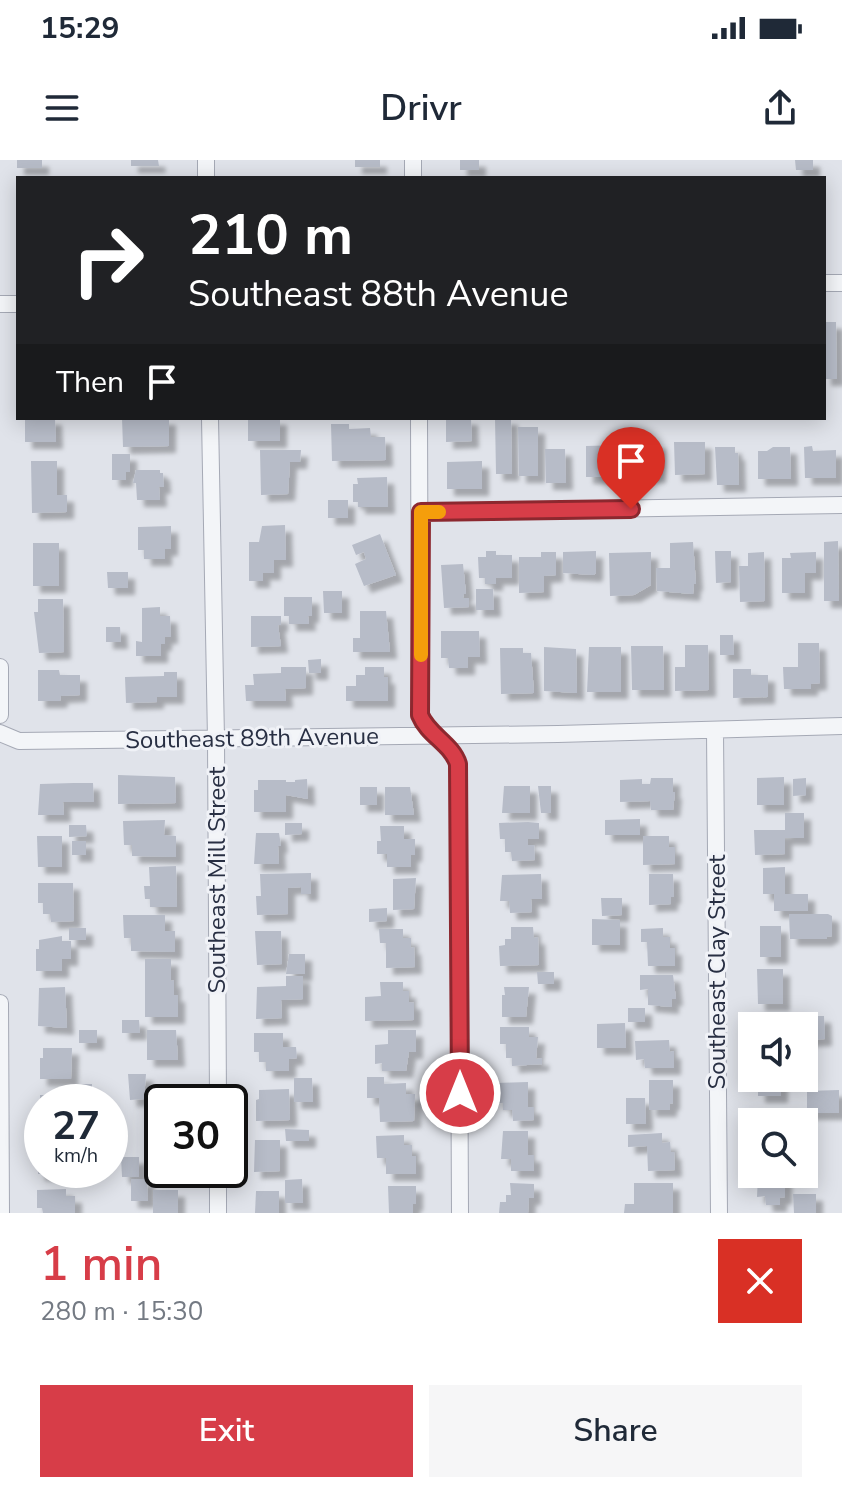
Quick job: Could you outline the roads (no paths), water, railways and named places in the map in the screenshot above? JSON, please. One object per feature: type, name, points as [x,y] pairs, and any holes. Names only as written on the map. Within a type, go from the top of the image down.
[{"type":"street","name":"Southeast Mill Street","points":[[210,420],[218,1084]]},
{"type":"street","points":[[419,420],[420,715],[424,724],[452,752],[458,764],[460,1213]]},
{"type":"street","points":[[421,512],[842,505]]},
{"type":"street","points":[[0,667],[0,715]]},
{"type":"street","name":"Southeast 89th Avenue","points":[[0,733],[19,741],[715,731],[842,726]]},
{"type":"street","name":"Southeast Clay Street","points":[[715,731],[719,1213]]},
{"type":"street","points":[[0,1003],[1,1213]]},
{"type":"street","points":[[218,1188],[218,1213]]}]
